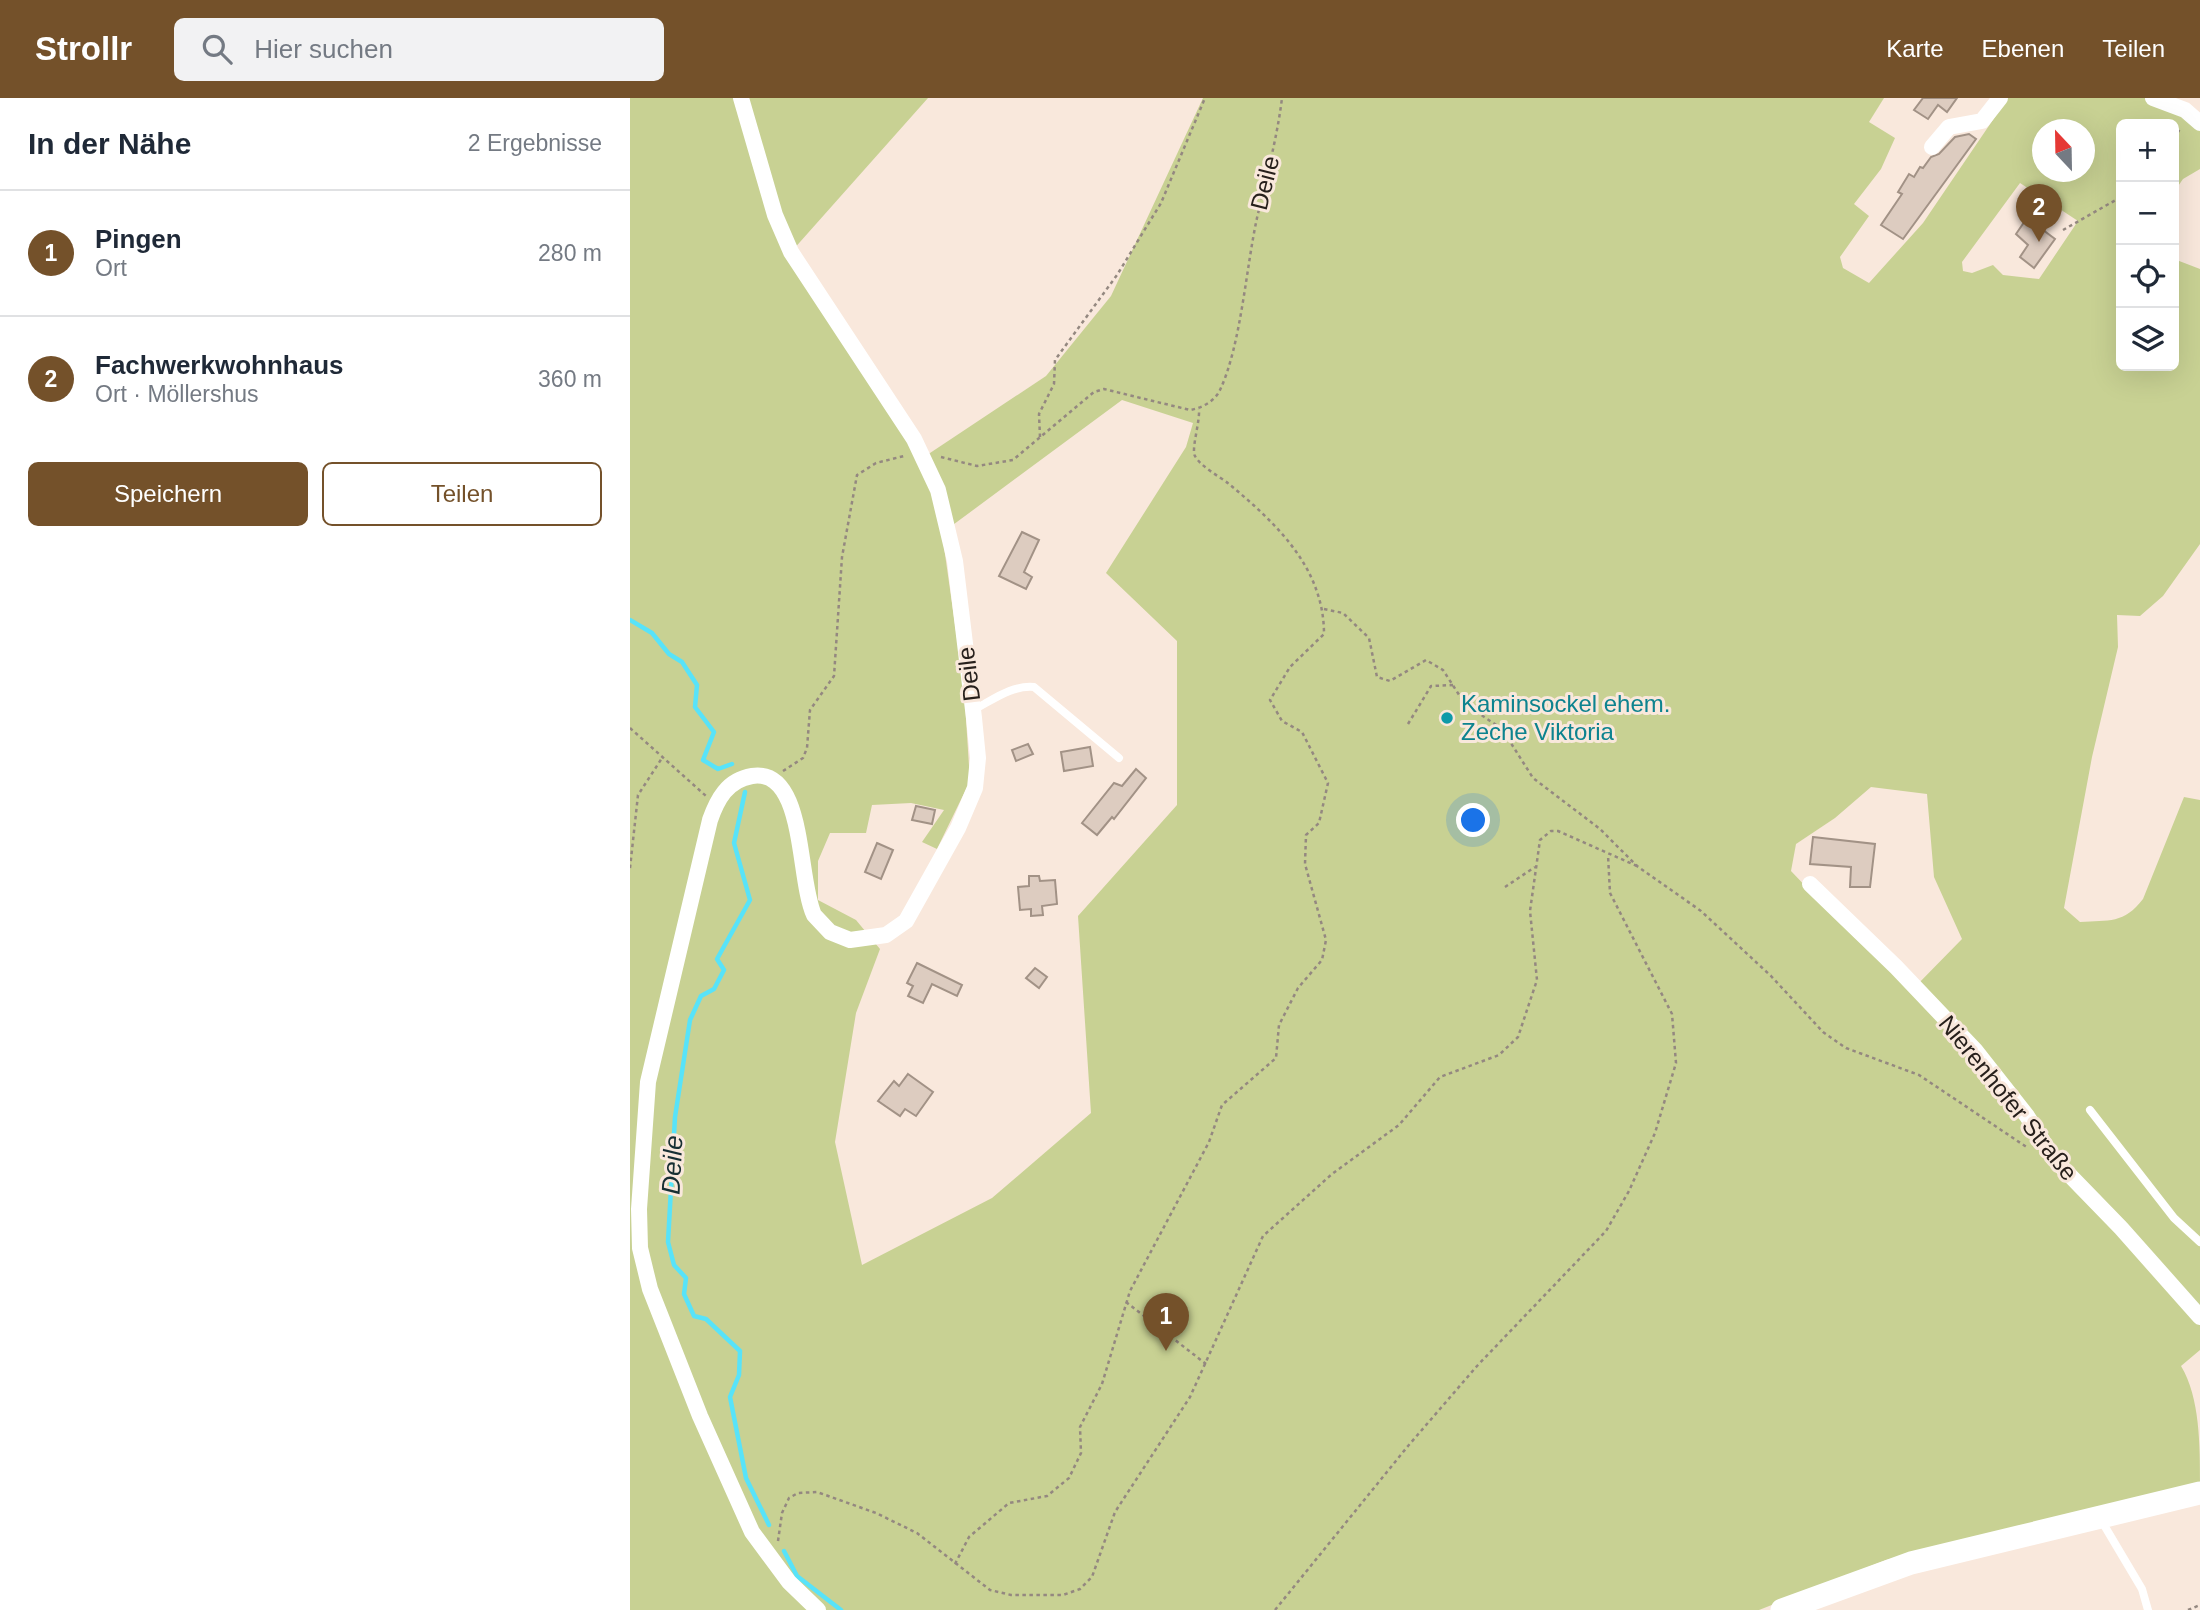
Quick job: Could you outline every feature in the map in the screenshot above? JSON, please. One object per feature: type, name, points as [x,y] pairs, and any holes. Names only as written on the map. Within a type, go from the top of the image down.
[{"type":"main road","points":[[1782,1610],[1898,1567],[2200,1493]]},
{"type":"street","name":"Deile","points":[[741,98],[775,215],[791,252],[921,452],[948,524],[973,710],[978,772],[971,802],[912,914],[901,926],[886,935],[868,939],[843,939],[818,921],[810,907],[789,799],[777,781]]},
{"type":"street","points":[[1932,147],[1948,127],[1982,121],[2000,98]]},
{"type":"street","points":[[2153,98],[2185,110],[2200,123]]},
{"type":"street","points":[[777,781],[759,776],[745,778],[730,786],[716,803],[648,1082],[639,1209],[640,1248],[650,1289],[700,1416],[752,1532],[774,1564],[818,1610]]},
{"type":"street","name":"Nierenhofer Straße","points":[[1810,884],[1896,967],[1975,1050],[2027,1116],[2045,1148],[2200,1317]]},
{"type":"lane","points":[[973,710],[1010,690],[1022,686],[1034,687],[1119,758]]},
{"type":"lane","points":[[2090,1110],[2166,1208],[2200,1242]]},
{"type":"lane","points":[[2099,1517],[2142,1589],[2148,1610]]},
{"type":"path","points":[[1040,437],[1039,414],[1054,384],[1055,360],[1111,285],[1161,203],[1205,98]]},
{"type":"path","name":"Deile","points":[[1199,409],[1219,393],[1226,374],[1278,130],[1282,98]]},
{"type":"path","points":[[2063,230],[2116,200]]},
{"type":"path","points":[[777,781],[783,770],[803,758],[807,748],[810,710],[833,681],[843,547],[857,475],[876,463],[921,452],[977,467],[1013,460],[1094,392],[1104,388],[1117,389],[1182,409],[1199,409],[1199,431],[1193,447],[1196,459],[1246,499],[1292,543],[1324,609],[1324,634],[1290,667],[1270,700],[1282,721],[1302,733],[1328,783],[1319,823],[1306,835],[1305,864],[1326,940],[1322,960],[1298,988],[1279,1025],[1276,1058],[1222,1105],[1209,1142],[1125,1302],[1102,1384],[1080,1427],[1080,1453],[1069,1478],[1047,1496],[1009,1503],[970,1537],[955,1564]]},
{"type":"path","points":[[1324,609],[1343,613],[1369,638],[1377,677],[1390,681],[1426,660],[1443,670],[1465,704],[1502,729],[1532,778],[1600,829],[1637,866],[1701,911],[1835,1041],[1919,1075],[2024,1147],[2038,1151],[2045,1148]]},
{"type":"path","points":[[1408,724],[1431,686],[1455,685]]},
{"type":"path","points":[[630,728],[716,803]]},
{"type":"path","points":[[630,868],[638,794],[662,758]]},
{"type":"path","points":[[774,1564],[779,1553],[779,1527],[786,1504],[798,1493],[807,1491],[846,1501],[901,1525],[930,1542],[990,1590],[1011,1595],[1063,1595],[1080,1589],[1092,1577],[1115,1512],[1173,1427],[1206,1364],[1251,1259],[1268,1230],[1332,1174],[1399,1125],[1440,1077],[1499,1055],[1518,1037],[1537,980],[1530,911],[1540,840],[1550,831],[1564,833],[1637,866]]},
{"type":"path","points":[[1275,1610],[1408,1446],[1477,1366],[1606,1231],[1650,1145],[1674,1075],[1676,1038],[1672,1014],[1654,975],[1631,939],[1610,893],[1608,855]]},
{"type":"path","points":[[1505,887],[1535,867]]},
{"type":"path","points":[[1125,1302],[1206,1364]]},
{"type":"path","points":[[2188,1610],[2200,1605]]},
{"type":"green space","points":[[630,98],[928,98],[792,251],[924,457],[1046,376],[1111,296],[1203,98],[1884,98],[1869,122],[1895,138],[1881,169],[1854,204],[1869,216],[1840,257],[1843,268],[1869,283],[1923,223],[2003,105],[1999,98],[2148,98],[2200,126],[2200,169],[2183,179],[2179,185],[2179,119],[2116,119],[2116,371],[2179,371],[2179,261],[2200,269],[2200,544],[2163,596],[2140,616],[2117,615],[2118,647],[2092,757],[2064,908],[2080,922],[2115,919],[2129,913],[2143,899],[2184,797],[2200,800],[2200,1350],[2181,1366],[2195,1407],[2200,1483],[1886,1560],[1759,1610],[630,1610]],"holes":[[[2020,183],[2078,221],[2039,279],[2003,275],[1993,265],[1972,273],[1963,271],[1962,262]],[[1122,400],[1193,423],[1186,447],[1106,573],[1177,641],[1177,805],[1078,916],[1091,1113],[992,1198],[862,1265],[835,1142],[856,1013],[880,949],[856,920],[818,900],[818,861],[830,833],[866,833],[872,805],[911,803],[944,810],[922,842],[937,849],[970,781],[964,688],[942,533]],[[1871,787],[1927,794],[1934,877],[1962,939],[1914,988],[1854,937],[1791,871],[1796,844],[1835,818]]]},
{"type":"building","points":[[1923,98],[1957,98],[1947,112],[1938,105],[1928,119],[1914,110]]},
{"type":"building","points":[[1969,134],[1976,139],[1903,239],[1881,225],[1902,194],[1898,192],[1909,174],[1914,177],[1920,167],[1923,168],[1931,157],[1939,154],[1955,137]]},
{"type":"building","points":[[2027,218],[2055,239],[2034,268],[2020,257],[2028,245],[2016,234]]},
{"type":"building","points":[[1022,532],[1039,540],[1024,572],[1032,577],[1026,589],[999,576]]},
{"type":"building","points":[[1028,744],[1033,754],[1016,761],[1012,750]]},
{"type":"building","points":[[1090,747],[1093,766],[1064,771],[1061,752]]},
{"type":"building","points":[[1136,769],[1146,778],[1114,819],[1112,817],[1097,835],[1082,823],[1114,783],[1122,786]]},
{"type":"building","points":[[916,806],[935,810],[932,824],[912,820]]},
{"type":"building","points":[[1813,837],[1875,844],[1870,887],[1850,887],[1851,867],[1810,864]]},
{"type":"building","points":[[877,843],[893,850],[881,879],[865,872]]},
{"type":"building","points":[[1029,876],[1039,876],[1040,881],[1055,880],[1057,904],[1042,906],[1043,915],[1031,916],[1031,909],[1020,910],[1018,887],[1029,886]]},
{"type":"building","points":[[917,963],[962,985],[957,996],[932,984],[923,1003],[908,996],[913,986],[907,983]]},
{"type":"building","points":[[1035,968],[1047,977],[1039,988],[1026,978]]},
{"type":"building","points":[[908,1074],[933,1092],[916,1116],[905,1109],[900,1116],[878,1101],[894,1081],[899,1086]]},
{"type":"waterway","name":"Deile","points":[[630,620],[652,633],[669,654],[682,662],[697,685],[695,707],[714,732],[703,760],[718,769],[732,764]]},
{"type":"waterway","name":"Deile","points":[[745,792],[734,843],[750,900],[717,959],[724,970],[714,989],[701,996],[690,1020],[675,1117],[668,1242],[674,1265],[686,1278],[684,1294],[694,1316],[706,1319],[740,1351],[739,1375],[730,1397],[746,1478],[769,1525]]},
{"type":"waterway","name":"Deile","points":[[784,1551],[797,1576],[841,1610]]},
{"type":"place","name":"Fachwerkwohnhaus","points":[[2039,242]]},
{"type":"place","name":"Kaminsockel ehem. Zeche Viktoria","points":[[1447,718]]},
{"type":"place","name":"Pingen","points":[[1166,1351]]}]
